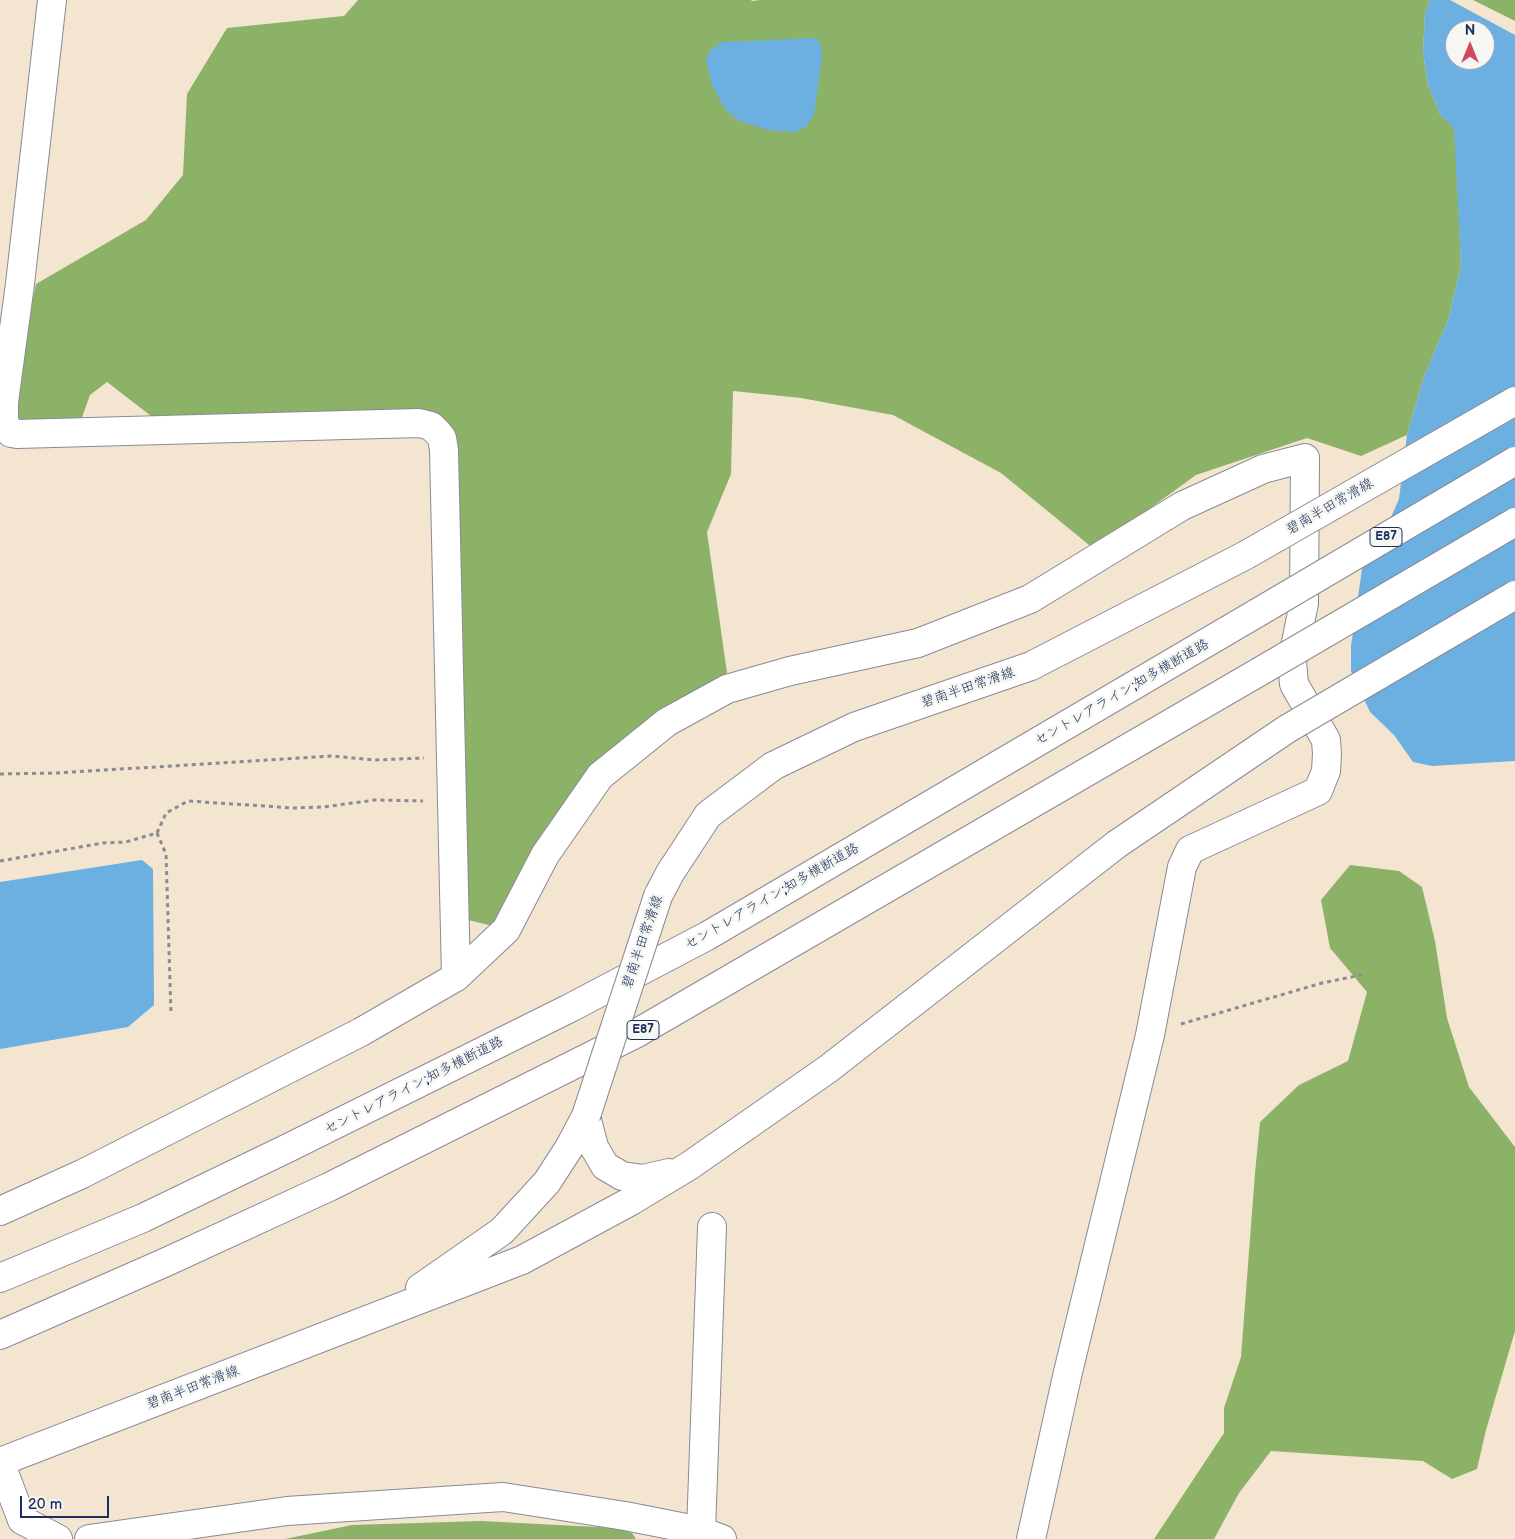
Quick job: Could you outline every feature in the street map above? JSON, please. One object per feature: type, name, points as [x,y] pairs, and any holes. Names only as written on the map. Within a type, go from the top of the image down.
[{"type":"main road","points":[[52,0],[20,284],[4,402],[6,427],[11,433],[17,434],[419,423],[431,426],[442,438],[444,450],[456,977]]},
{"type":"main road","name":"碧南半田常滑線","points":[[386,1312],[502,1230],[546,1182],[569,1148],[586,1116],[658,896],[670,873],[708,815],[772,766],[854,727],[1031,666],[1246,555],[1515,400]]},
{"type":"main road","points":[[0,1211],[82,1174],[352,1036],[456,977],[506,930],[545,854],[600,776],[667,722],[727,689],[790,671],[918,643],[1030,599],[1182,506],[1263,469],[1305,458],[1304,603],[1292,662],[1294,684],[1326,740],[1326,771],[1318,791],[1190,850],[1182,867],[1151,1031],[1068,1372],[1031,1539]]},
{"type":"main road","name":"セントレアライン;知多横断道路","points":[[0,1278],[142,1218],[288,1148],[518,1034],[707,936],[1515,461]]},
{"type":"main road","name":"E87","points":[[0,1335],[321,1191],[637,1034],[1515,522]]},
{"type":"main road","name":"碧南半田常滑線","points":[[0,1462],[522,1260],[631,1201],[689,1166],[828,1069],[1117,844],[1287,729],[1515,595]]},
{"type":"main road","name":"碧南半田常滑線","points":[[586,1116],[594,1147],[604,1166],[622,1176],[643,1179],[661,1176],[689,1166]]},
{"type":"main road","points":[[89,1539],[287,1511],[504,1496],[625,1516],[712,1535],[712,1227]]},
{"type":"main road","points":[[0,1462],[22,1520],[58,1539]]},
{"type":"path","points":[[0,774],[57,773],[332,756],[374,760],[451,757]]},
{"type":"path","points":[[0,861],[103,843],[126,842],[157,832],[166,813],[188,801],[294,808],[323,807],[375,800],[451,802]]},
{"type":"path","points":[[157,832],[166,854],[171,1015]]},
{"type":"path","points":[[1151,1031],[1156,1032],[1322,983],[1366,974]]},
{"type":"green space","points":[[358,0],[1430,0],[1425,14],[1423,52],[1428,85],[1440,114],[1454,128],[1456,149],[1461,265],[1449,318],[1423,379],[1407,435],[1361,456],[1307,438],[1196,475],[1094,549],[1001,473],[893,415],[801,398],[733,391],[731,474],[707,532],[727,673],[658,710],[591,767],[493,926],[464,919],[442,426],[155,419],[107,382],[90,395],[80,423],[18,424],[15,383],[36,284],[146,220],[183,175],[187,94],[227,28],[344,16]]},
{"type":"green space","points":[[1473,0],[1515,0],[1515,21]]},
{"type":"green space","points":[[1350,865],[1399,871],[1422,887],[1435,941],[1447,1018],[1469,1087],[1515,1147],[1515,1331],[1486,1430],[1477,1469],[1452,1479],[1423,1461],[1271,1451],[1239,1493],[1214,1539],[1154,1539],[1224,1433],[1224,1408],[1241,1357],[1260,1122],[1299,1085],[1348,1061],[1367,992],[1330,948],[1321,900]]},
{"type":"green space","points":[[481,1521],[616,1528],[632,1533],[636,1539],[285,1539],[352,1525]]},
{"type":"water","points":[[1430,0],[1450,0],[1487,20],[1445,20],[1445,70],[1495,70],[1495,24],[1515,35],[1515,761],[1432,766],[1413,762],[1394,735],[1370,712],[1351,671],[1351,646],[1362,569],[1375,553],[1399,499],[1407,435],[1423,379],[1449,318],[1461,265],[1454,129],[1440,114],[1428,85],[1423,52],[1425,14]]},
{"type":"water","points":[[816,38],[821,45],[822,58],[814,115],[806,127],[795,132],[768,130],[739,121],[725,109],[712,85],[706,60],[709,51],[722,42]]},
{"type":"water","points":[[142,860],[153,869],[154,1005],[128,1027],[0,1049],[0,882]]}]
